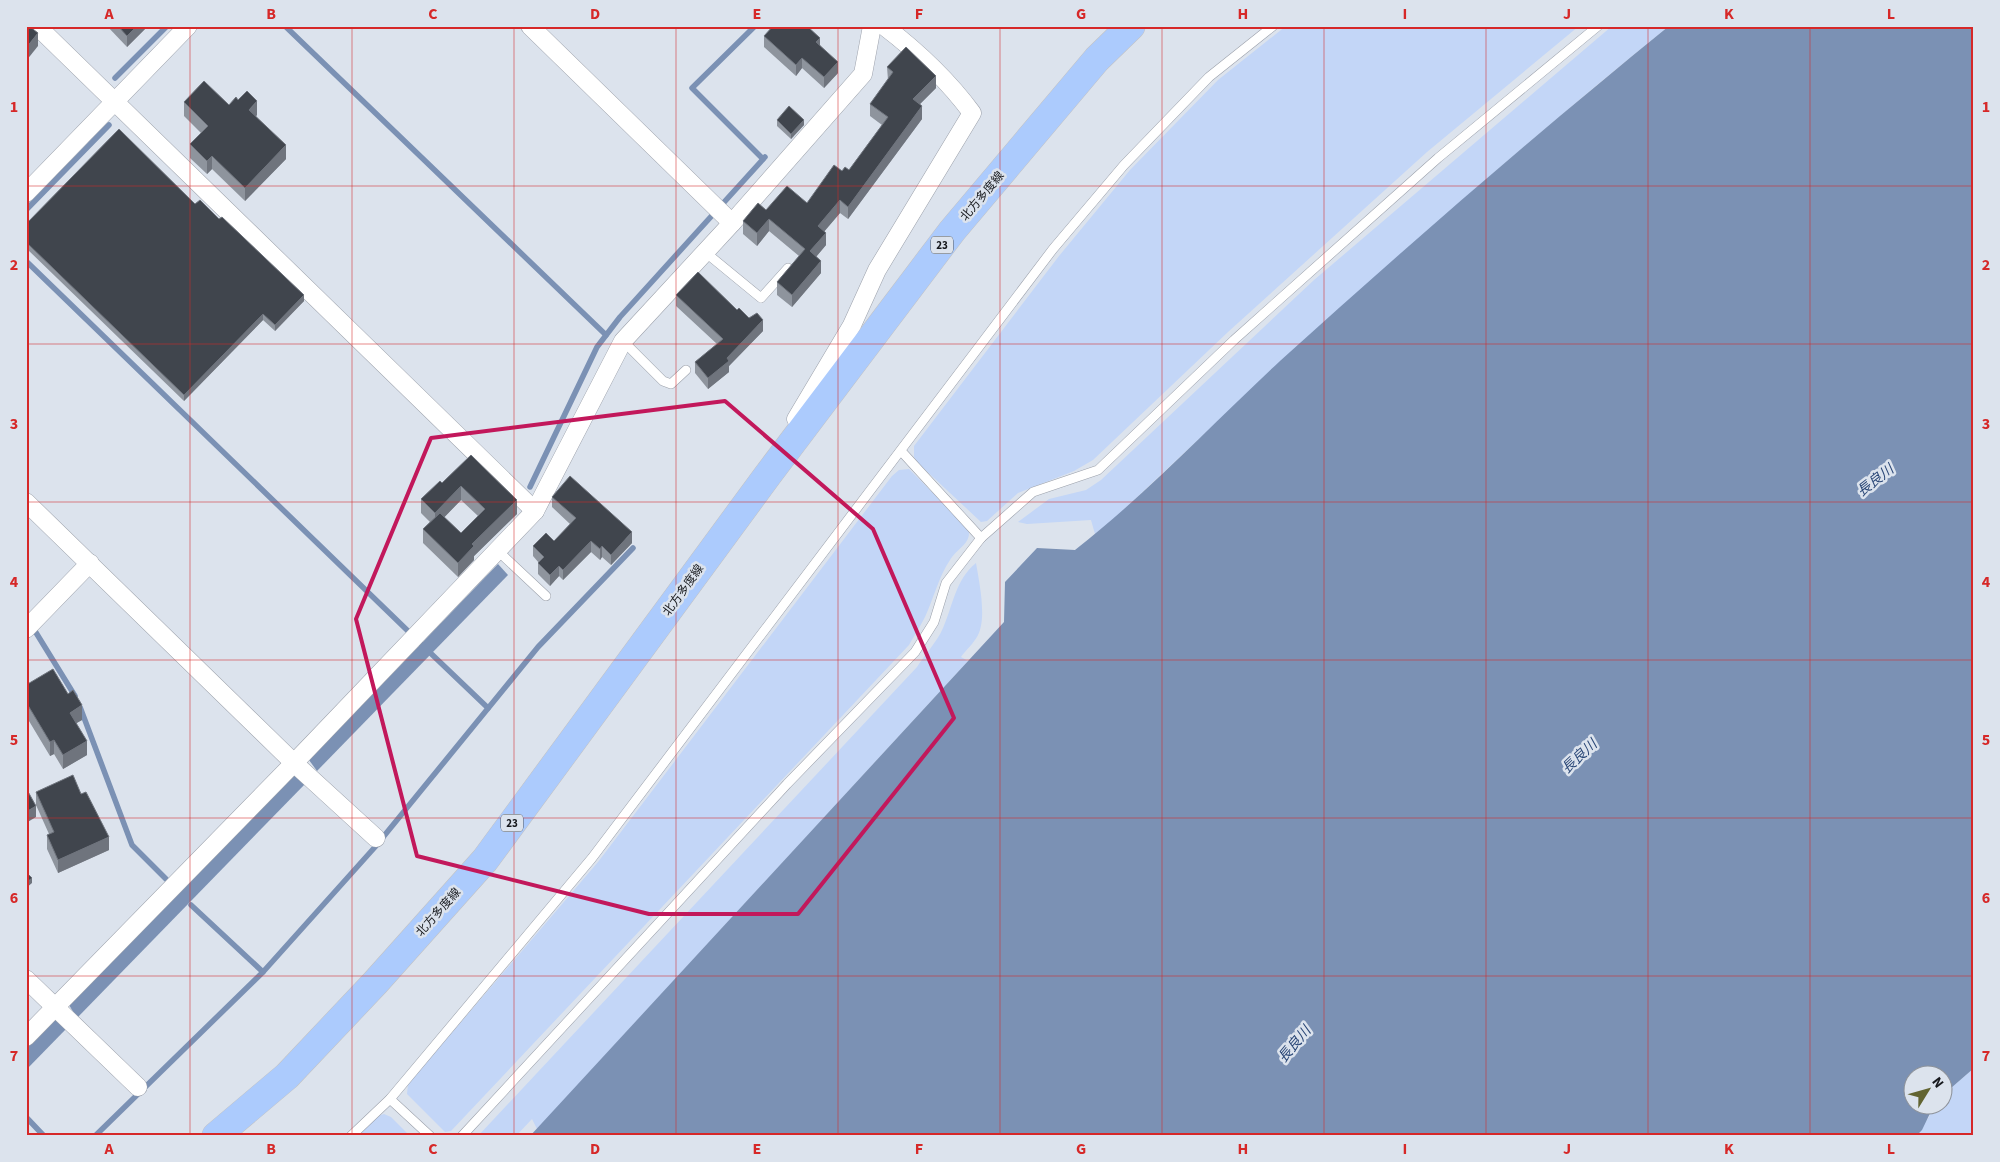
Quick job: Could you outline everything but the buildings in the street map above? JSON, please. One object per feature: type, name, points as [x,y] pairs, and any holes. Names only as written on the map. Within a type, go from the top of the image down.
[{"type":"main road","name":"北方多度線","points":[[216,1136],[287,1076],[375,984],[485,860],[767,476],[952,232],[1097,59],[1131,26]]},
{"type":"street","points":[[37,26],[535,511]]},
{"type":"street","points":[[26,194],[188,26]]},
{"type":"street","points":[[530,26],[728,220]]},
{"type":"street","points":[[26,1037],[294,764],[535,511],[623,341],[705,252],[728,220],[863,74],[872,26]]},
{"type":"street","points":[[767,476],[786,436],[852,326],[877,270],[972,113],[954,88],[919,53],[884,26]]},
{"type":"street","points":[[26,502],[294,764],[376,838]]},
{"type":"street","points":[[26,629],[90,563]]},
{"type":"street","points":[[26,979],[138,1087]]},
{"type":"lane","points":[[351,1136],[390,1099],[592,858],[902,452],[1053,249],[1124,164],[1209,78],[1273,26]]},
{"type":"lane","points":[[462,1136],[787,784],[916,652],[934,622],[946,583],[981,538],[1033,492],[1098,470],[1234,340],[1438,158],[1596,27]]},
{"type":"lane","points":[[705,252],[761,298],[788,268]]},
{"type":"lane","points":[[623,341],[663,381],[672,384],[686,370]]},
{"type":"lane","points":[[902,452],[981,538]]},
{"type":"lane","points":[[497,550],[546,596]]},
{"type":"lane","points":[[390,1099],[430,1136]]},
{"type":"highlighted area","points":[[725,401],[873,529],[954,718],[798,914],[649,914],[417,856],[356,619],[431,438]]},
{"type":"shaded area","points":[[1286,26],[1579,26],[1427,152],[1228,332],[1093,460],[1074,471],[1018,493],[987,521],[981,522],[919,464],[914,457],[914,446],[1059,256],[1130,170],[1218,80]]},
{"type":"shaded area","points":[[1612,26],[1669,26],[1456,205],[1318,329],[1114,519],[1095,534],[1091,520],[1027,524],[1018,522],[1049,499],[1086,490],[1101,480],[1314,280]]},
{"type":"shaded area","points":[[909,469],[968,528],[969,533],[966,542],[946,567],[925,617],[909,645],[451,1131],[445,1132],[407,1094],[408,1084],[598,862],[892,476],[899,470]]},
{"type":"shaded area","points":[[976,563],[982,599],[982,619],[978,635],[961,657],[968,661],[537,1129],[532,1119],[516,1136],[478,1136],[917,667],[940,633],[963,577]]},
{"type":"shaded area","points":[[1974,1068],[1974,1136],[1915,1136],[1930,1114],[1952,1114],[1952,1087]]},
{"type":"shaded area","points":[[384,1114],[391,1117],[410,1136],[358,1136],[378,1116]]},
{"type":"water","name":"長良川","points":[[1669,26],[1974,26],[1974,1068],[1952,1087],[1952,1064],[1902,1064],[1902,1114],[1930,1114],[1922,1130],[1917,1135],[530,1136],[1004,622],[1005,582],[1037,548],[1075,550],[1102,528],[1129,505],[1280,361],[1376,275]]},
{"type":"water","points":[[498,564],[508,575],[317,771],[309,760]]},
{"type":"water","points":[[295,774],[306,783],[77,1018],[69,1005]]},
{"type":"water","points":[[55,1019],[67,1028],[26,1070],[26,1049]]},
{"type":"waterway","points":[[115,78],[167,26]]},
{"type":"waterway","points":[[285,26],[606,335]]},
{"type":"waterway","points":[[755,26],[692,88],[763,159]]},
{"type":"waterway","points":[[26,210],[109,125]]},
{"type":"waterway","points":[[530,487],[597,347],[620,317],[765,157]]},
{"type":"waterway","points":[[26,261],[408,631]]},
{"type":"waterway","points":[[95,1136],[263,972],[375,847],[538,647],[633,548]]},
{"type":"waterway","points":[[35,631],[75,696]]},
{"type":"waterway","points":[[421,644],[488,708]]},
{"type":"waterway","points":[[80,707],[132,845],[166,879]]},
{"type":"waterway","points":[[191,905],[263,972]]},
{"type":"waterway","points":[[26,1117],[44,1136]]}]
